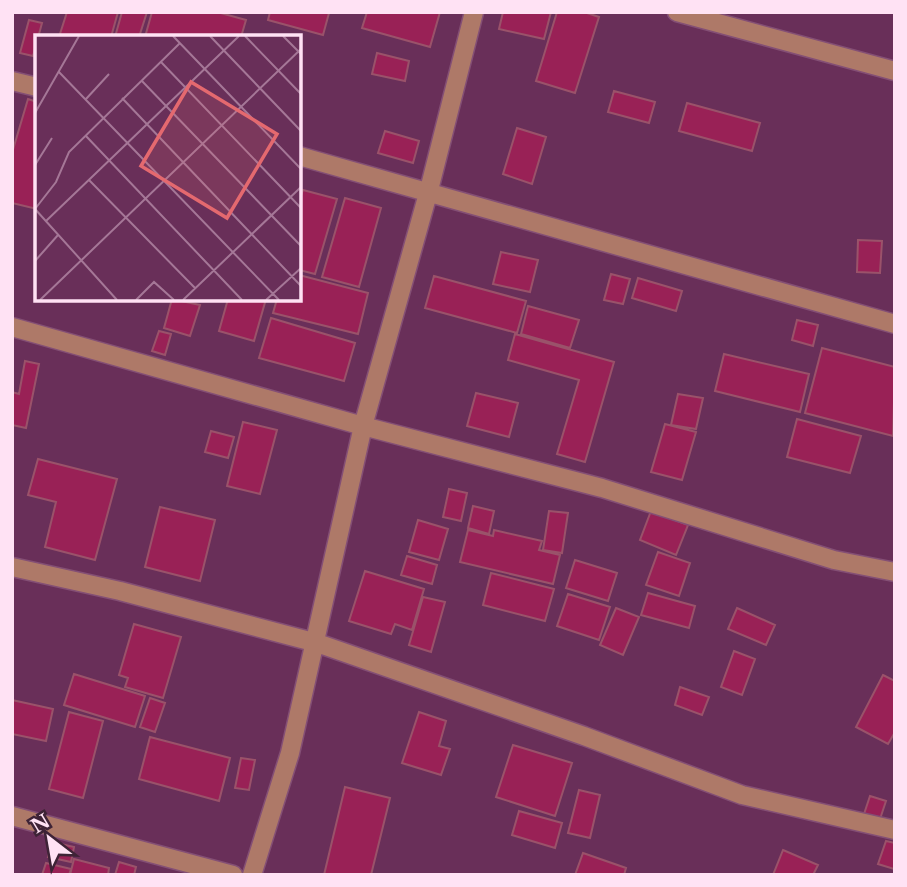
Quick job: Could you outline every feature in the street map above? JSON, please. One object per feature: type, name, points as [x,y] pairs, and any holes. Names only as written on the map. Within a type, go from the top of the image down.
[{"type":"street","points":[[252,875],[290,753],[317,643],[363,426],[429,190],[474,12]]},
{"type":"street","points":[[677,12],[895,71]]},
{"type":"street","points":[[12,81],[35,87]]},
{"type":"street","points":[[301,157],[429,190],[895,324]]},
{"type":"street","points":[[12,327],[363,426],[602,488],[834,560],[895,572]]},
{"type":"street","points":[[12,567],[120,591],[317,643],[742,795],[895,830]]},
{"type":"street","points":[[12,816],[233,875]]},
{"type":"building","points":[[67,12],[118,12],[112,35],[60,35]]},
{"type":"building","points":[[122,12],[147,12],[140,35],[116,35]]},
{"type":"building","points":[[152,12],[217,12],[246,20],[242,35],[146,35]]},
{"type":"building","points":[[270,12],[329,13],[323,35],[268,20]]},
{"type":"building","points":[[367,12],[440,12],[430,47],[362,28]]},
{"type":"building","points":[[503,12],[551,12],[544,39],[499,29]]},
{"type":"building","points":[[557,12],[584,12],[599,17],[575,93],[536,81]]},
{"type":"building","points":[[29,20],[42,23],[39,35],[35,35],[33,56],[20,53]]},
{"type":"building","points":[[377,53],[409,61],[405,81],[372,74]]},
{"type":"building","points":[[614,91],[655,102],[649,123],[608,112]]},
{"type":"building","points":[[28,99],[35,101],[35,209],[12,203],[12,153]]},
{"type":"building","points":[[687,103],[760,123],[752,151],[679,131]]},
{"type":"building","points":[[517,128],[546,137],[532,184],[503,174]]},
{"type":"building","points":[[385,131],[419,141],[413,163],[378,153]]},
{"type":"building","points":[[303,190],[337,199],[315,274],[301,270]]},
{"type":"building","points":[[345,198],[381,208],[359,287],[322,277]]},
{"type":"building","points":[[858,240],[882,241],[880,273],[857,272]]},
{"type":"building","points":[[501,252],[538,260],[530,292],[493,284]]},
{"type":"building","points":[[611,274],[630,279],[623,304],[604,300]]},
{"type":"building","points":[[301,276],[368,293],[358,334],[273,313],[276,301],[301,301]]},
{"type":"building","points":[[434,276],[526,301],[517,333],[425,308]]},
{"type":"building","points":[[638,278],[682,291],[676,311],[632,298]]},
{"type":"building","points":[[171,301],[200,305],[190,336],[164,328]]},
{"type":"building","points":[[227,301],[265,301],[254,341],[219,331]]},
{"type":"building","points":[[528,306],[579,320],[570,348],[521,334]]},
{"type":"building","points":[[271,318],[355,343],[344,381],[259,358]]},
{"type":"building","points":[[797,320],[818,325],[813,346],[792,340]]},
{"type":"building","points":[[159,331],[171,334],[165,355],[152,351]]},
{"type":"building","points":[[515,334],[614,362],[585,462],[557,454],[579,380],[508,360]]},
{"type":"building","points":[[822,348],[895,367],[893,436],[805,413]]},
{"type":"building","points":[[724,354],[809,374],[800,412],[715,391]]},
{"type":"building","points":[[25,361],[39,364],[26,428],[12,425],[12,392],[19,394]]},
{"type":"building","points":[[476,393],[518,403],[509,437],[467,426]]},
{"type":"building","points":[[678,394],[703,398],[696,429],[671,425]]},
{"type":"building","points":[[797,419],[861,436],[850,473],[787,457]]},
{"type":"building","points":[[243,422],[277,430],[260,494],[227,486]]},
{"type":"building","points":[[665,424],[696,432],[682,480],[651,472]]},
{"type":"building","points":[[211,431],[234,437],[228,458],[205,452]]},
{"type":"building","points":[[38,459],[117,479],[95,560],[45,547],[56,502],[28,495]]},
{"type":"building","points":[[449,489],[467,493],[461,521],[443,517]]},
{"type":"building","points":[[473,506],[494,511],[489,534],[468,528]]},
{"type":"building","points":[[160,507],[215,520],[200,581],[145,567]]},
{"type":"building","points":[[549,511],[568,513],[562,553],[543,550]]},
{"type":"building","points":[[651,511],[688,525],[676,555],[640,540]]},
{"type":"building","points":[[418,520],[448,529],[439,560],[409,552]]},
{"type":"building","points":[[468,530],[493,536],[494,530],[542,541],[539,550],[560,555],[553,584],[460,562]]},
{"type":"building","points":[[658,552],[690,563],[679,596],[646,585]]},
{"type":"building","points":[[407,556],[437,565],[432,584],[401,575]]},
{"type":"building","points":[[575,560],[617,573],[608,601],[566,588]]},
{"type":"building","points":[[365,571],[424,589],[412,630],[395,624],[391,634],[349,621]]},
{"type":"building","points":[[491,573],[554,589],[545,621],[483,605]]},
{"type":"building","points":[[648,593],[695,606],[689,628],[641,615]]},
{"type":"building","points":[[568,594],[610,607],[599,640],[557,626]]},
{"type":"building","points":[[423,597],[445,602],[431,652],[409,645]]},
{"type":"building","points":[[616,608],[639,617],[623,655],[600,645]]},
{"type":"building","points":[[737,608],[775,625],[766,645],[728,629]]},
{"type":"building","points":[[134,624],[181,637],[163,698],[125,687],[128,678],[119,675]]},
{"type":"building","points":[[734,651],[755,659],[742,695],[721,687]]},
{"type":"building","points":[[74,674],[145,696],[135,727],[64,705]]},
{"type":"building","points":[[883,675],[895,681],[895,732],[888,744],[856,727]]},
{"type":"building","points":[[680,687],[709,697],[702,715],[675,705]]},
{"type":"building","points":[[150,698],[165,703],[155,732],[140,727]]},
{"type":"building","points":[[12,700],[53,709],[46,741],[12,734]]},
{"type":"building","points":[[69,712],[103,721],[83,798],[49,789]]},
{"type":"building","points":[[419,712],[446,721],[439,746],[450,749],[441,775],[402,763]]},
{"type":"building","points":[[150,737],[230,758],[219,801],[139,779]]},
{"type":"building","points":[[513,745],[572,763],[555,816],[496,797]]},
{"type":"building","points":[[241,758],[255,760],[249,790],[235,788]]},
{"type":"building","points":[[345,787],[390,798],[371,875],[324,875]]},
{"type":"building","points":[[579,790],[600,795],[590,838],[568,833]]},
{"type":"building","points":[[870,796],[886,801],[880,819],[864,814]]},
{"type":"building","points":[[519,811],[562,823],[555,848],[512,835]]},
{"type":"building","points":[[886,841],[895,843],[894,869],[878,864]]},
{"type":"building","points":[[52,842],[74,847],[71,862],[48,857]]},
{"type":"building","points":[[783,850],[818,865],[813,875],[773,875]]},
{"type":"building","points":[[583,853],[626,868],[624,875],[575,875]]},
{"type":"building","points":[[74,859],[109,868],[108,875],[70,875]]},
{"type":"building","points":[[119,862],[136,867],[134,875],[115,875]]},
{"type":"building","points":[[46,863],[71,869],[69,875],[42,875]]}]
